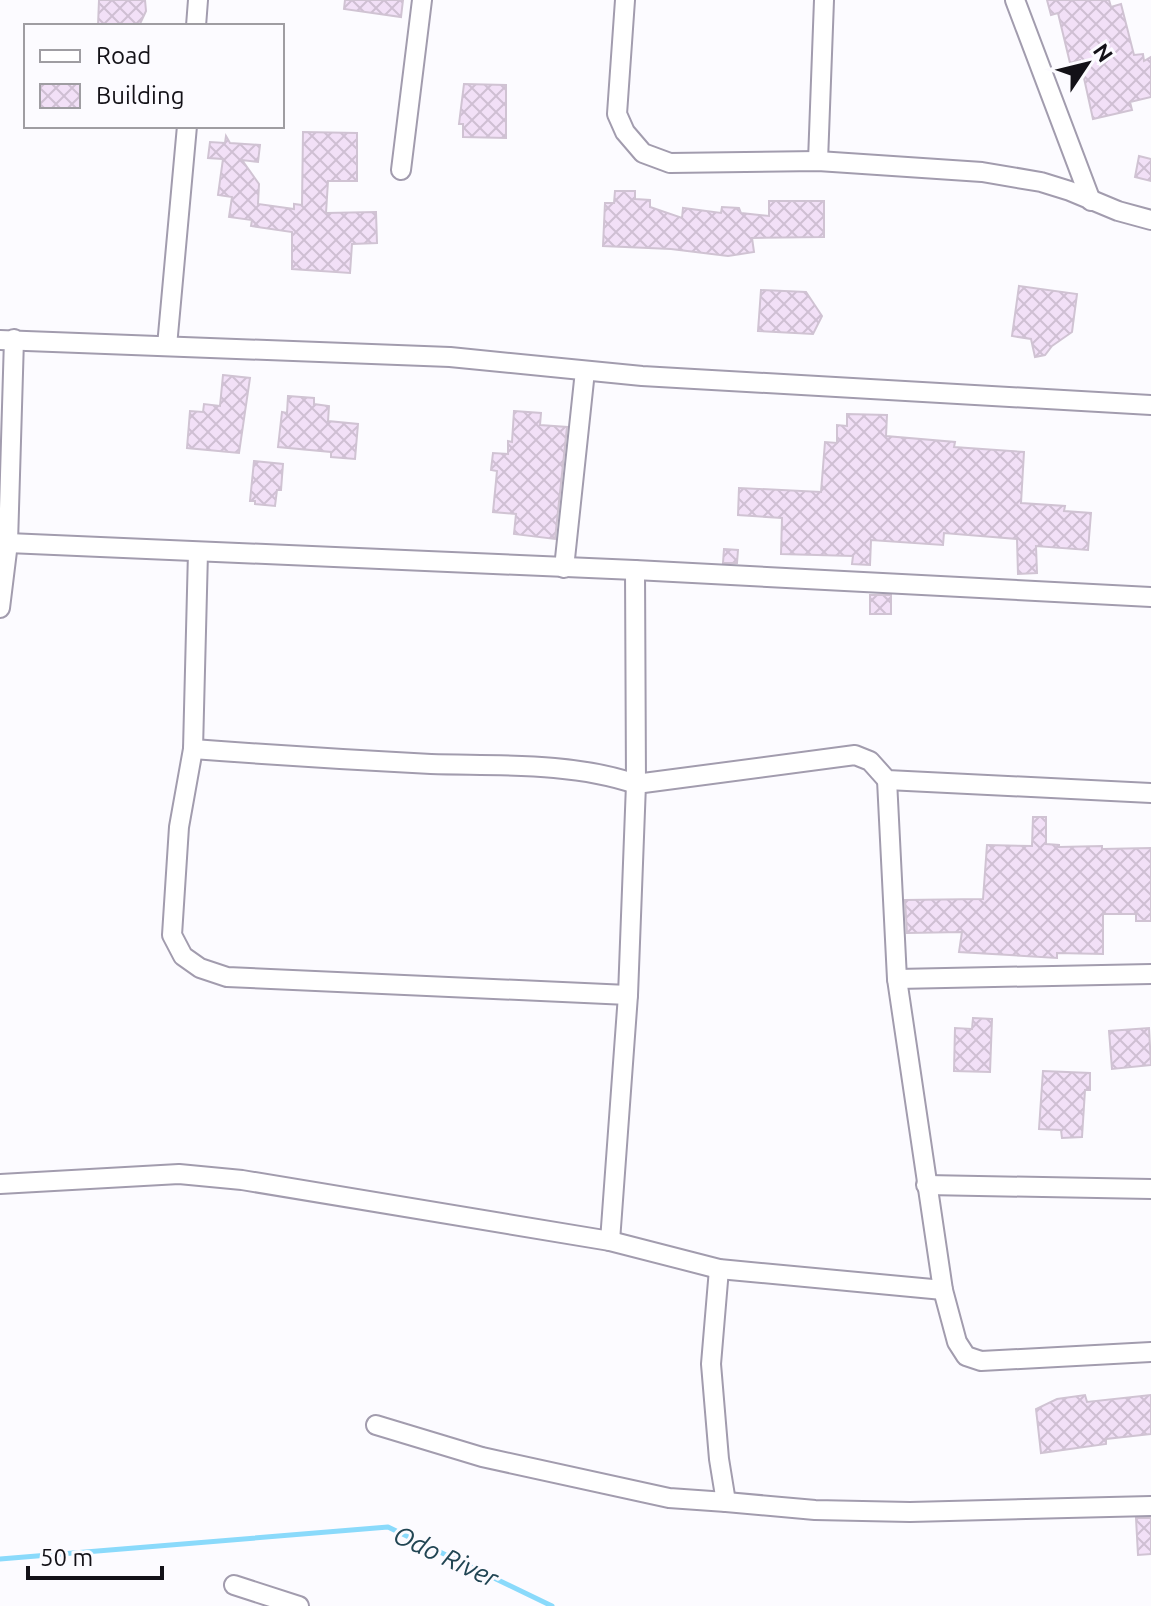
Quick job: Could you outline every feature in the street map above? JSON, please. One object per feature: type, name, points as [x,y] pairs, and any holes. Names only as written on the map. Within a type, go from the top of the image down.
[{"type":"street","points":[[196,24],[198,0]]},
{"type":"street","points":[[401,170],[422,0]]},
{"type":"street","points":[[625,0],[617,114],[625,132],[643,153],[670,163],[818,161],[982,172],[1041,182],[1151,220]]},
{"type":"street","points":[[818,161],[824,0]]},
{"type":"street","points":[[1015,0],[1091,201]]},
{"type":"street","points":[[167,346],[187,128]]},
{"type":"street","points":[[0,608],[8,543],[7,339],[450,357],[585,371],[1151,405]]},
{"type":"street","points":[[564,568],[585,371]]},
{"type":"street","points":[[8,543],[635,570],[1151,597]]},
{"type":"street","points":[[198,552],[193,749],[179,827],[172,935],[183,956],[200,968],[227,977],[628,995]]},
{"type":"street","points":[[610,1241],[628,995],[636,784],[635,570]]},
{"type":"street","points":[[193,749],[361,761],[541,768],[607,774],[636,784],[855,755],[870,761],[887,780],[897,979],[943,1290],[957,1342],[966,1356],[981,1361],[1151,1352]]},
{"type":"street","points":[[887,780],[1151,793]]},
{"type":"street","points":[[897,979],[1151,974]]},
{"type":"street","points":[[0,1184],[179,1174],[242,1180],[610,1241],[719,1269],[943,1290]]},
{"type":"street","points":[[926,1185],[1151,1189]]},
{"type":"street","points":[[719,1269],[711,1364],[726,1502]]},
{"type":"street","points":[[376,1425],[482,1457],[669,1498],[815,1510],[910,1512],[1151,1506]]},
{"type":"street","points":[[234,1585],[299,1606]]},
{"type":"building","points":[[99,0],[145,0],[146,11],[140,24],[98,24]]},
{"type":"building","points":[[345,0],[403,0],[401,17],[344,9]]},
{"type":"building","points":[[1047,0],[1109,0],[1111,7],[1121,4],[1134,55],[1143,54],[1144,61],[1151,57],[1151,97],[1130,102],[1132,110],[1093,119],[1080,60],[1070,63],[1058,13],[1051,15]]},
{"type":"building","points":[[464,84],[506,85],[506,138],[463,137],[463,124],[459,124]]},
{"type":"building","points":[[303,132],[357,133],[357,181],[328,181],[326,213],[376,212],[377,243],[352,244],[350,273],[292,269],[292,232],[251,226],[252,220],[229,217],[232,197],[218,195],[223,159],[208,158],[210,142],[225,143],[226,136],[230,143],[260,145],[258,162],[242,160],[259,184],[258,204],[294,209],[294,204],[302,205]]},
{"type":"building","points":[[1139,156],[1151,159],[1151,181],[1135,177]]},
{"type":"building","points":[[615,191],[635,191],[635,199],[650,200],[650,207],[682,218],[683,208],[721,213],[722,207],[739,208],[741,213],[769,216],[769,201],[824,201],[824,237],[752,238],[754,252],[728,256],[671,249],[603,246],[605,203],[614,203]]},
{"type":"building","points":[[1019,286],[1077,294],[1072,332],[1045,355],[1035,357],[1031,339],[1012,336]]},
{"type":"building","points":[[761,290],[806,292],[822,316],[813,334],[758,331]]},
{"type":"building","points":[[223,375],[250,378],[239,453],[187,448],[190,411],[203,412],[204,404],[220,406]]},
{"type":"building","points":[[288,396],[314,398],[314,404],[329,406],[328,421],[358,424],[355,459],[331,457],[331,452],[278,447],[282,412],[287,413]]},
{"type":"building","points":[[514,411],[541,413],[540,425],[567,427],[555,539],[514,534],[516,514],[493,512],[497,471],[491,470],[493,453],[508,454]]},
{"type":"building","points":[[847,414],[887,415],[886,436],[955,442],[954,447],[1024,452],[1021,503],[1065,506],[1064,511],[1091,513],[1088,550],[1036,546],[1037,573],[1018,574],[1017,539],[944,533],[943,545],[871,540],[870,565],[852,564],[853,556],[781,554],[782,518],[738,515],[739,488],[821,492],[825,442],[837,443],[837,425],[847,426]]},
{"type":"building","points":[[254,461],[283,464],[281,490],[277,490],[275,506],[250,501]]},
{"type":"building","points":[[724,549],[738,550],[737,563],[723,563]]},
{"type":"building","points":[[870,595],[891,595],[891,614],[870,614]]},
{"type":"building","points":[[1033,817],[1046,817],[1046,844],[1059,847],[1102,846],[1102,849],[1151,848],[1151,921],[1136,921],[1136,914],[1103,914],[1103,954],[1057,953],[1057,958],[959,952],[962,932],[907,933],[905,900],[983,899],[987,845],[1032,846]]},
{"type":"building","points":[[973,1018],[992,1019],[990,1072],[954,1071],[955,1028],[972,1029]]},
{"type":"building","points":[[1149,1028],[1151,1065],[1112,1069],[1109,1031]]},
{"type":"building","points":[[1043,1071],[1090,1073],[1090,1090],[1085,1090],[1082,1137],[1062,1138],[1061,1130],[1039,1129]]},
{"type":"building","points":[[1085,1395],[1087,1402],[1151,1395],[1151,1434],[1106,1439],[1106,1444],[1041,1453],[1036,1409],[1057,1399]]},
{"type":"building","points":[[1136,1518],[1151,1518],[1151,1554],[1138,1555]]},
{"type":"waterway","name":"Odo River","points":[[0,1559],[388,1527],[552,1606]]}]
